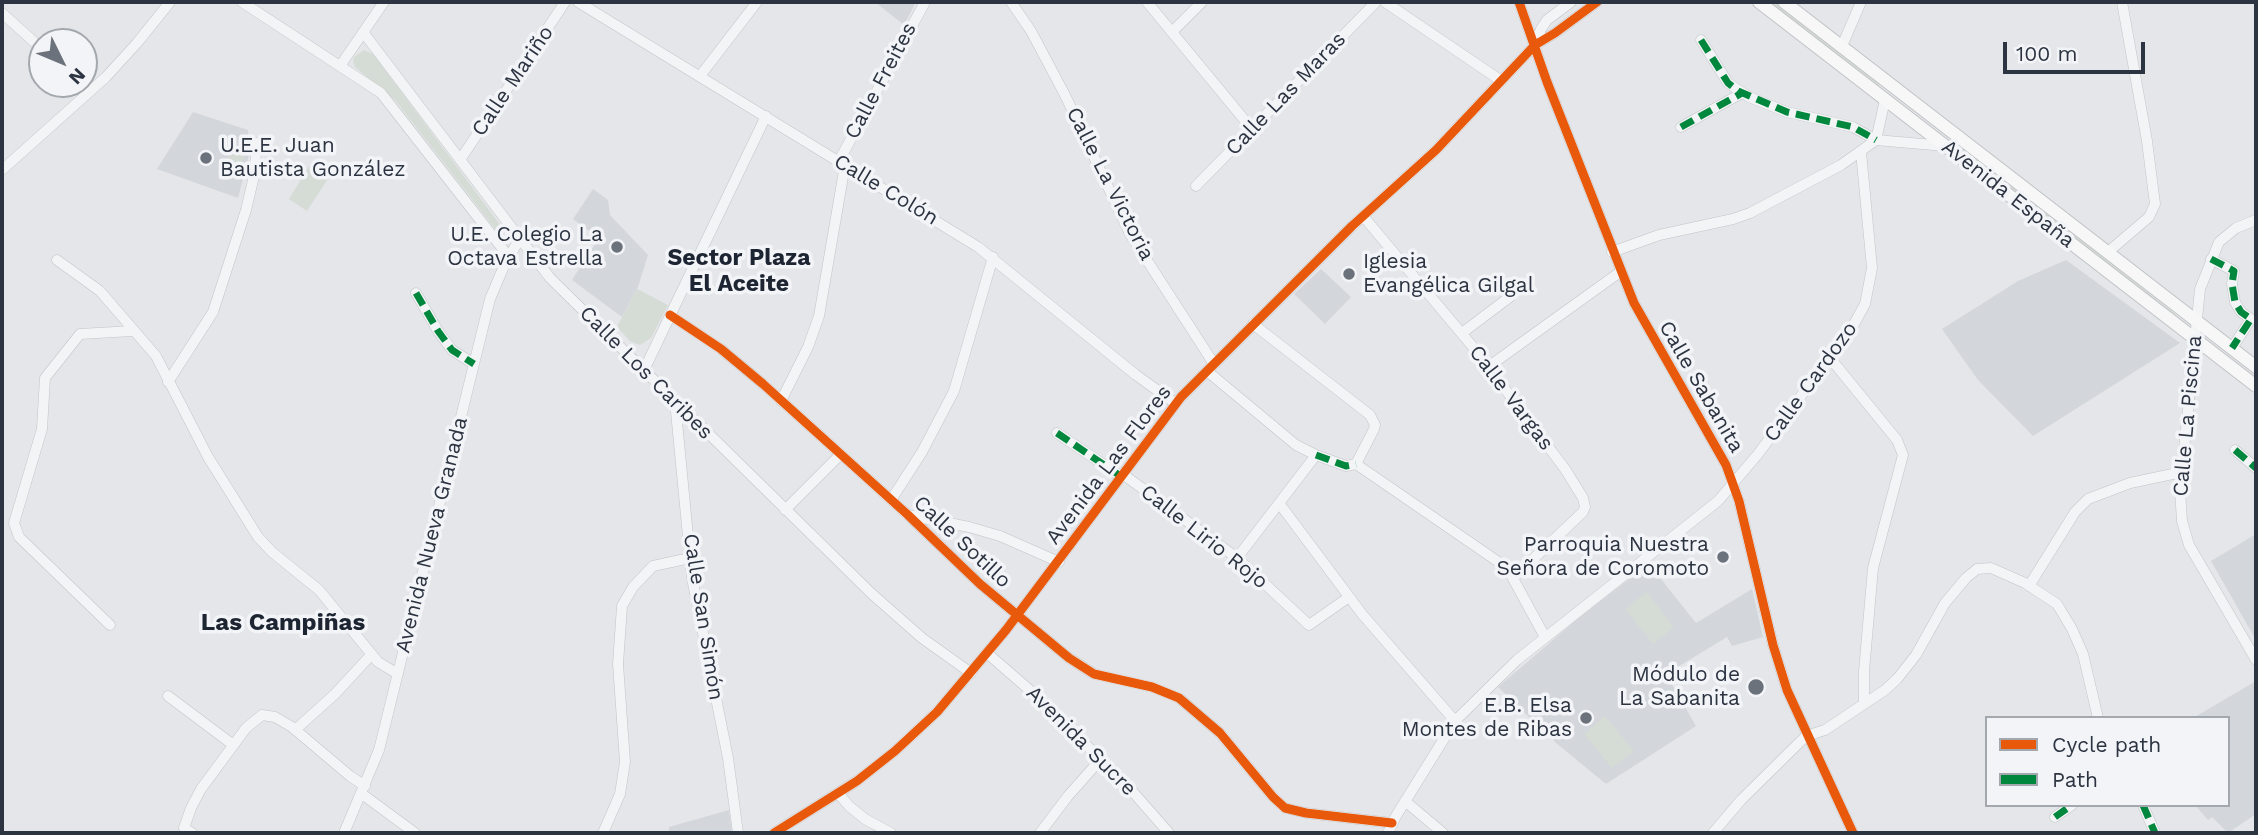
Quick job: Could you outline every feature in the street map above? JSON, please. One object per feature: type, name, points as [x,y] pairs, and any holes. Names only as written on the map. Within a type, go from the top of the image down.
[{"type":"main road","name":"Avenida España","points":[[1759,2],[2256,386]]},
{"type":"main road","name":"Avenida España","points":[[1784,2],[2256,367]]},
{"type":"main road","points":[[1885,100],[1892,85]]},
{"type":"street","points":[[98,83],[138,43],[170,2]]},
{"type":"street","points":[[242,2],[372,86],[387,99],[509,257]]},
{"type":"street","points":[[340,65],[384,2]]},
{"type":"street","name":"Calle Mariño","points":[[460,160],[565,2]]},
{"type":"street","name":"Calle Colón","points":[[578,2],[993,257],[1136,375],[1175,403]]},
{"type":"street","points":[[700,76],[757,2]]},
{"type":"street","name":"Calle Freites","points":[[781,401],[808,347],[819,316],[842,163],[925,2]]},
{"type":"street","name":"Calle La Victoria","points":[[1011,2],[1031,32],[1066,97],[1130,234],[1210,368],[1278,432],[1305,451],[1346,466],[1356,464]]},
{"type":"street","points":[[1147,2],[1252,129]]},
{"type":"street","points":[[1172,32],[1202,2]]},
{"type":"street","name":"Calle Las Maras","points":[[1196,186],[1376,2]]},
{"type":"street","points":[[1385,2],[1500,80]]},
{"type":"street","name":"Calle Sabanita","points":[[1520,2],[1620,272],[1653,339],[1726,465],[1787,690],[1853,833]]},
{"type":"street","name":"Avenida Las Flores","points":[[1535,45],[1547,20],[1572,2]]},
{"type":"street","name":"Avenida Las Flores","points":[[774,833],[877,766],[918,730],[971,673],[1017,616],[1175,403],[1363,216],[1429,156],[1535,45],[1597,2]]},
{"type":"street","points":[[1842,46],[1861,2]]},
{"type":"street","points":[[2109,252],[2149,217],[2155,204],[2147,141],[2122,2]]},
{"type":"street","points":[[2,13],[28,36]]},
{"type":"street","name":"Calle Los Caribes","points":[[363,32],[550,278],[785,510],[911,629],[971,673]]},
{"type":"street","points":[[1701,40],[1728,83],[1742,93],[1787,112],[1853,127],[1876,140],[1945,146]]},
{"type":"street","points":[[1681,127],[1742,93]]},
{"type":"street","points":[[2,170],[82,98]]},
{"type":"street","points":[[1612,252],[1659,235],[1750,213],[1861,152],[1876,140],[1885,100]]},
{"type":"street","points":[[644,370],[766,116]]},
{"type":"street","points":[[168,382],[213,312],[246,210],[254,176],[257,143]]},
{"type":"street","name":"Calle Cardozo","points":[[1390,828],[1455,721],[1504,671],[1707,511],[1733,484],[1830,358],[1861,313],[1870,283],[1871,239],[1861,152]]},
{"type":"street","name":"Calle Vargas","points":[[1363,216],[1462,333],[1565,469],[1585,504],[1578,517],[1513,578]]},
{"type":"street","name":"Calle La Piscina","points":[[2256,220],[2227,233],[2219,242],[2200,289],[2180,508],[2185,534],[2256,660]]},
{"type":"street","name":"Avenida Nueva Granada","points":[[344,833],[379,750],[490,299],[520,238]]},
{"type":"street","points":[[891,500],[922,452],[954,391],[993,257]]},
{"type":"street","points":[[2211,259],[2234,271],[2232,284],[2235,302],[2241,312],[2254,318],[2232,348]]},
{"type":"street","points":[[57,260],[100,291],[156,356],[208,457],[252,529],[272,552],[319,590],[383,666],[398,674]]},
{"type":"street","points":[[1488,367],[1620,272]]},
{"type":"street","points":[[416,293],[452,350],[474,365]]},
{"type":"street","points":[[1462,333],[1511,296]]},
{"type":"street","name":"Calle Sotillo","points":[[670,315],[721,349],[1017,616],[1069,658],[1094,674],[1152,687],[1167,692],[1190,706],[1220,733],[1284,807],[1390,828]]},
{"type":"street","points":[[1254,324],[1370,415],[1374,429],[1356,464],[1500,563],[1513,578],[1523,601],[1545,637]]},
{"type":"street","points":[[110,625],[19,537],[13,523],[42,429],[46,378],[80,334],[132,331]]},
{"type":"street","points":[[1830,358],[1897,440],[1903,455],[1873,568],[1864,671],[1864,704]]},
{"type":"street","name":"Calle San Simón","points":[[675,400],[690,558],[729,758],[738,833]]},
{"type":"street","name":"Calle Lirio Rojo","points":[[1057,433],[1123,476],[1237,558],[1309,625],[1349,597]]},
{"type":"street","points":[[2235,450],[2256,468]]},
{"type":"street","points":[[785,510],[840,455]]},
{"type":"street","points":[[1237,558],[1316,455]]},
{"type":"street","points":[[2029,586],[2075,512],[2088,499],[2130,483],[2182,472]]},
{"type":"street","points":[[1279,503],[1376,631],[1455,721]]},
{"type":"street","points":[[908,515],[1000,536],[1059,562]]},
{"type":"street","points":[[603,833],[620,794],[625,762],[618,664],[622,606],[634,587],[653,566],[690,558]]},
{"type":"street","points":[[1713,833],[1741,800],[1806,736],[1825,730],[1885,690],[1907,668],[1945,603],[1973,571],[1986,567],[2029,586],[2057,604],[2072,628],[2083,654],[2098,716]]},
{"type":"street","name":"Avenida Sucre","points":[[987,653],[1033,693],[1170,833]]},
{"type":"street","points":[[295,730],[335,694],[371,654]]},
{"type":"street","points":[[168,696],[232,744]]},
{"type":"street","points":[[192,833],[184,828],[191,808],[232,744],[251,722],[262,715],[275,717],[295,730],[415,833]]},
{"type":"street","points":[[1040,833],[1100,760]]},
{"type":"street","points":[[838,793],[865,819],[891,833]]},
{"type":"street","points":[[1405,801],[1443,833]]},
{"type":"street","points":[[2055,817],[2069,807]]},
{"type":"street","points":[[2144,807],[2155,833]]},
{"type":"shaded area","points":[[875,2],[916,2],[904,25]]},
{"type":"shaded area","points":[[1767,2],[1776,2],[1879,81],[1879,86]]},
{"type":"shaded area","points":[[364,50],[373,54],[501,226],[501,230],[496,230],[395,100],[355,67],[354,57]]},
{"type":"shaded area","points":[[1906,109],[1945,138],[1965,148],[2175,314],[2173,315]]},
{"type":"shaded area","name":"U.E.E. Juan Bautista González","points":[[193,112],[248,130],[250,151],[238,198],[157,169]]},
{"type":"shaded area","points":[[232,147],[246,152],[238,174],[224,169]]},
{"type":"shaded area","points":[[310,165],[329,177],[307,211],[289,199]]},
{"type":"shaded area","name":"U.E. Colegio La Octava Estrella","points":[[593,189],[608,200],[610,215],[648,255],[638,287],[622,317],[572,280],[599,238],[573,219]]},
{"type":"shaded area","points":[[2066,260],[2180,343],[2033,436],[1978,380],[1942,329],[2018,281]]},
{"type":"shaded area","points":[[1321,269],[1351,297],[1325,324],[1294,294]]},
{"type":"shaded area","points":[[637,289],[668,305],[651,338],[640,345],[630,341],[617,327]]},
{"type":"shaded area","points":[[2256,534],[2256,640],[2211,561]]},
{"type":"shaded area","points":[[1649,564],[1696,623],[1752,589],[1763,637],[1732,646],[1727,637],[1666,674],[1696,726],[1606,784],[1556,743],[1498,687],[1581,616]]},
{"type":"shaded area","points":[[1647,592],[1674,627],[1653,644],[1625,609]]},
{"type":"shaded area","points":[[2256,681],[2256,814],[2228,833],[2212,817],[2208,820],[2197,807],[2230,807],[2230,716],[2196,716]]},
{"type":"shaded area","points":[[1605,716],[1634,751],[1612,768],[1584,734]]},
{"type":"shaded area","points":[[729,810],[732,833],[669,833],[669,827]]},
{"type":"marked path","points":[[1701,40],[1728,83],[1738,91],[1787,112],[1853,127],[1876,140]]},
{"type":"marked path","points":[[1681,127],[1742,93]]},
{"type":"marked path","points":[[2211,259],[2234,271],[2232,284],[2235,302],[2241,312],[2251,319],[2232,348]]},
{"type":"marked path","points":[[416,293],[452,350],[474,364]]},
{"type":"marked path","points":[[1057,433],[1122,477]]},
{"type":"marked path","points":[[2235,450],[2256,468]]},
{"type":"marked path","points":[[1316,455],[1346,466],[1356,464]]},
{"type":"marked path","points":[[2055,817],[2069,807]]},
{"type":"marked path","points":[[2144,807],[2155,833]]},
{"type":"cycle path","points":[[1519,2],[1547,82],[1634,303],[1726,465],[1739,501],[1773,645],[1787,690],[1853,833]]},
{"type":"cycle path","points":[[774,833],[857,781],[895,751],[937,712],[1006,630],[1181,397],[1352,226],[1436,150],[1535,45],[1597,2]]},
{"type":"cycle path","points":[[670,315],[721,349],[763,384],[980,584],[1069,658],[1094,674],[1152,687],[1179,698],[1220,733],[1285,808],[1392,823]]},
{"type":"place","name":"U.E.E. Juan Bautista González","points":[[206,158]]},
{"type":"place","name":"U.E. Colegio La Octava Estrella","points":[[617,247]]},
{"type":"place","name":"Iglesia Evangélica Gilgal","points":[[1349,274]]},
{"type":"place","name":"Parroquia Nuestra Señora de Coromoto","points":[[1723,557]]},
{"type":"place","name":"Módulo de La Sabanita","points":[[1756,687]]},
{"type":"place","name":"E.B. Elsa Montes de Ribas","points":[[1586,718]]},
{"type":"district","name":"Sector Plaza El Aceite","points":[[739,271]]},
{"type":"district","name":"Las Campiñas","points":[[283,623]]}]
